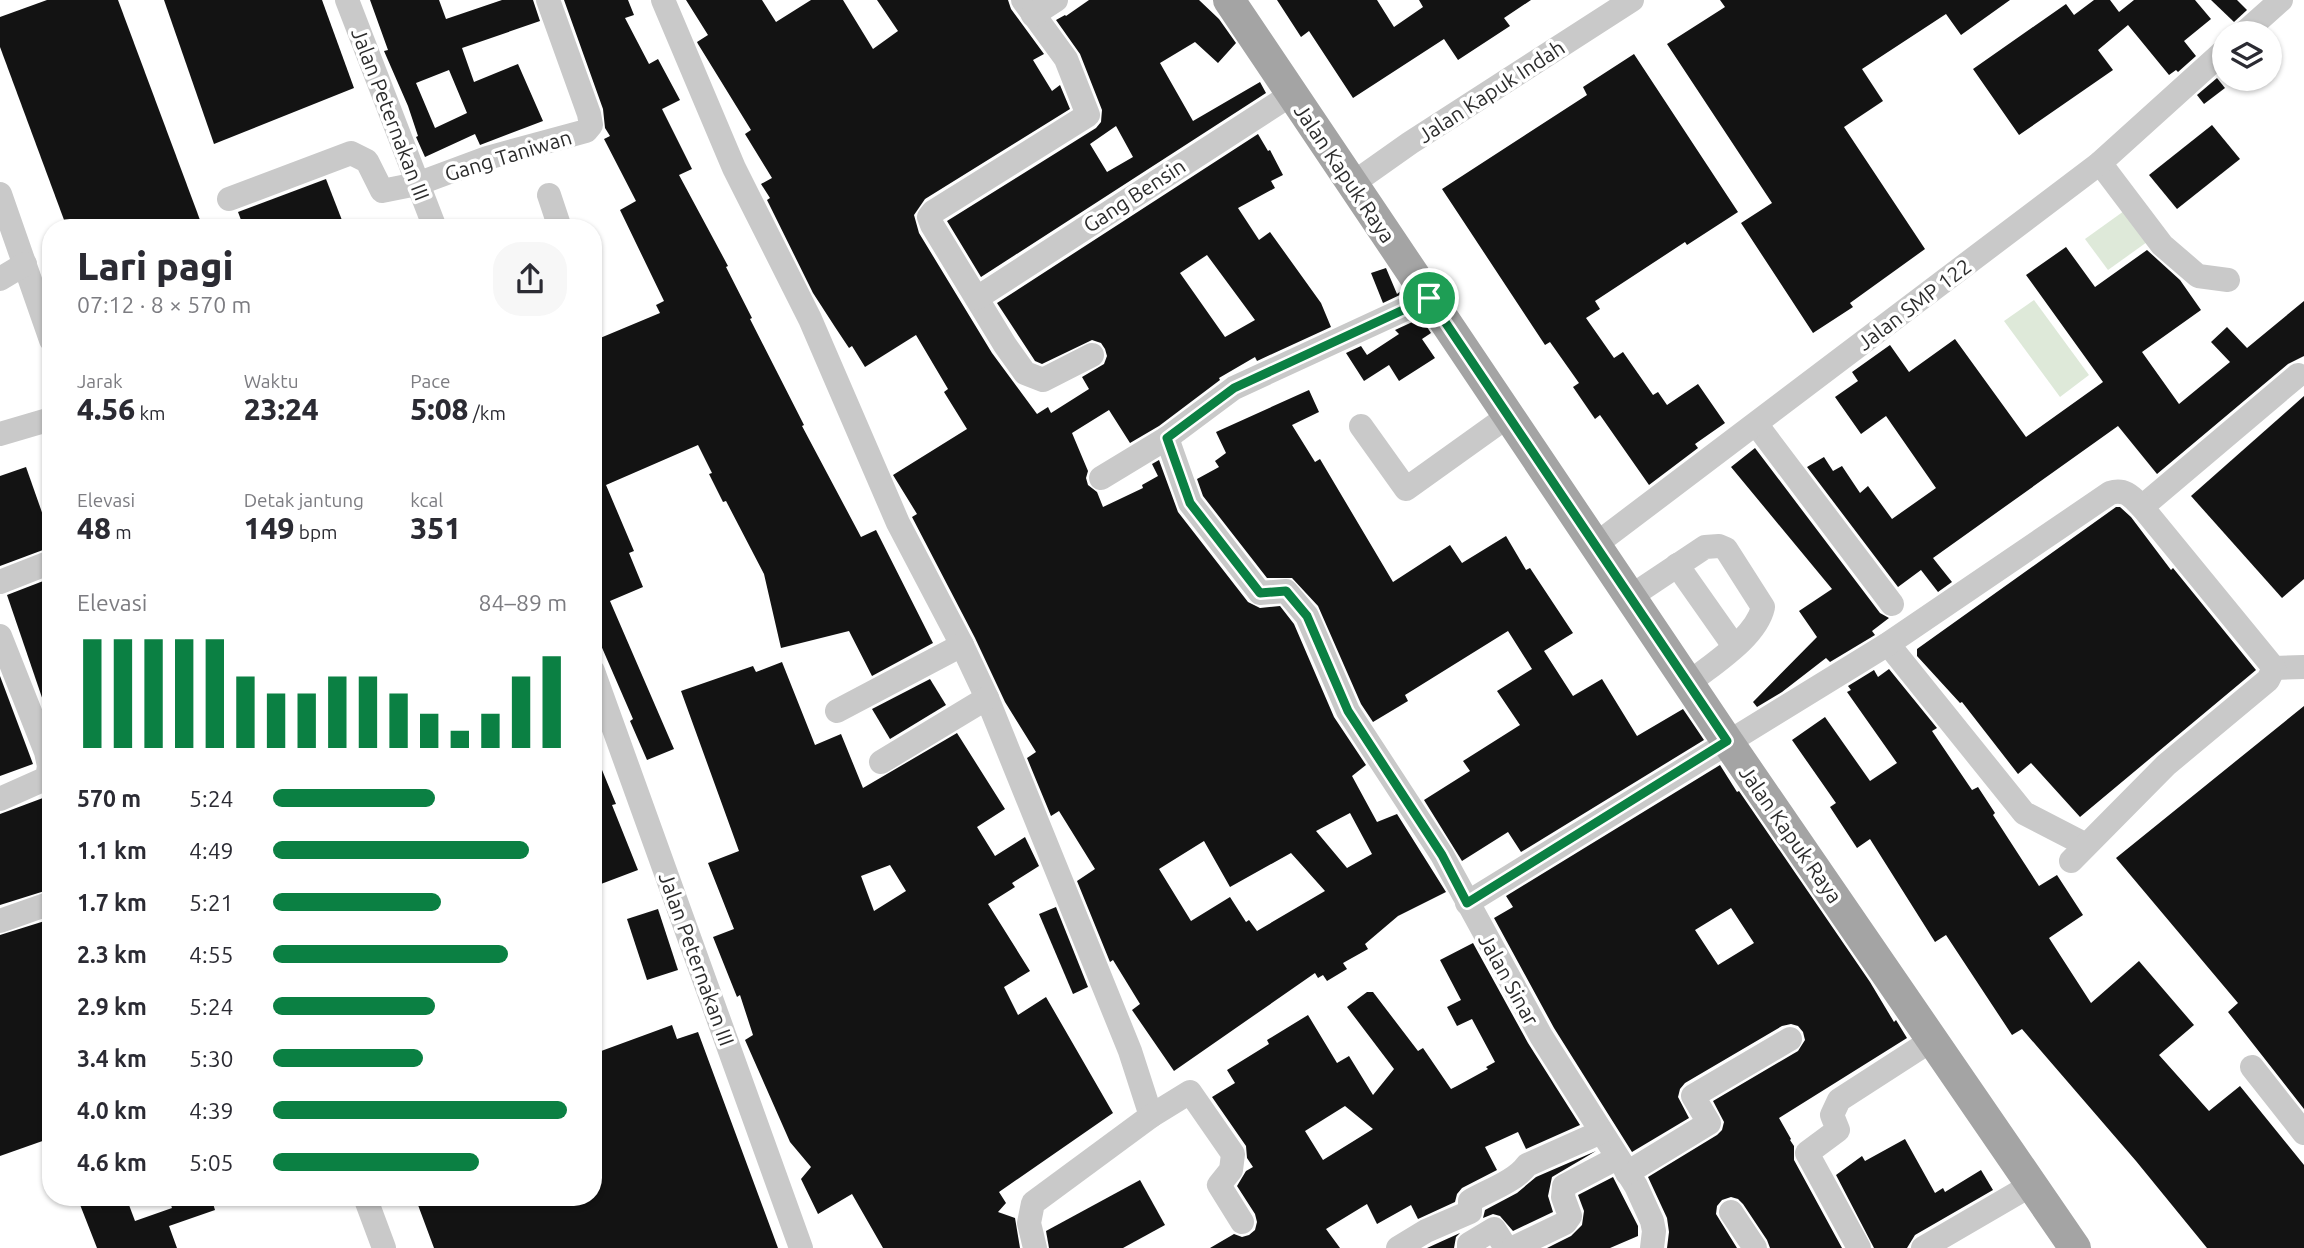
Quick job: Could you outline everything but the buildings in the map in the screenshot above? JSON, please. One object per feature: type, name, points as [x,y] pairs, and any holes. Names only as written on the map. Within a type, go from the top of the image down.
[{"type":"main road","name":"Jalan Kapuk Raya","points":[[1229,0],[1688,684],[2075,1248]]},
{"type":"street","name":"Jalan Peternakan III","points":[[347,0],[431,219]]},
{"type":"street","name":"Gang Taniwan","points":[[416,184],[487,158],[586,131],[591,125],[548,0]]},
{"type":"street","points":[[663,0],[734,168],[810,319],[898,523],[987,698],[1130,1051],[1151,1116]]},
{"type":"street","points":[[1056,0],[1028,7],[1066,59],[1088,115],[929,217],[1004,345],[1025,373],[1043,380],[1092,355]]},
{"type":"street","name":"Jalan Kapuk Indah","points":[[1352,184],[1632,0]]},
{"type":"street","points":[[2257,21],[2281,0]]},
{"type":"street","name":"Jalan SMP 122","points":[[1595,545],[2100,163],[2212,62]]},
{"type":"street","name":"Gang Bensin","points":[[976,298],[1292,94]]},
{"type":"street","points":[[229,199],[351,153],[367,161],[382,191],[416,184]]},
{"type":"street","points":[[2100,163],[2174,257],[2199,276],[2228,280]]},
{"type":"street","points":[[0,194],[42,314]]},
{"type":"street","points":[[549,195],[557,219]]},
{"type":"street","points":[[0,279],[25,264]]},
{"type":"street","points":[[1101,478],[1167,438],[1234,388],[1429,298]]},
{"type":"street","points":[[2142,507],[2298,375]]},
{"type":"street","points":[[1361,426],[1406,489],[1508,416]]},
{"type":"street","points":[[0,435],[42,422]]},
{"type":"street","points":[[1756,424],[1892,604]]},
{"type":"street","name":"Jalan Sinar","points":[[1167,438],[1190,503],[1260,593],[1286,591],[1307,616],[1348,711],[1442,855],[1541,1036],[1622,1165],[1652,1221],[1652,1248]]},
{"type":"street","points":[[1467,903],[1888,644],[2118,490],[2127,493],[2142,507],[2274,668]]},
{"type":"street","points":[[1630,597],[1705,547],[1719,545],[1726,549],[1763,607],[1761,618],[1751,632],[1688,684]]},
{"type":"street","points":[[1677,565],[1734,646]]},
{"type":"street","points":[[0,582],[42,566]]},
{"type":"street","points":[[0,636],[42,742]]},
{"type":"street","points":[[1888,644],[2024,813],[2079,853],[2166,765],[2268,680],[2274,668]]},
{"type":"street","points":[[837,711],[962,645]]},
{"type":"street","points":[[2274,668],[2304,667]]},
{"type":"street","name":"Jalan Peternakan III","points":[[602,696],[801,1248]]},
{"type":"street","points":[[881,762],[987,698]]},
{"type":"street","points":[[0,799],[42,780]]},
{"type":"street","points":[[0,921],[42,906]]},
{"type":"street","points":[[1513,1248],[1565,1223],[1570,1216],[1563,1197],[1564,1186],[1622,1165],[1709,1123],[1693,1096],[1790,1039]]},
{"type":"street","points":[[1859,1248],[1807,1153],[1839,1130],[1832,1115],[1839,1100],[1932,1040]]},
{"type":"street","points":[[2252,1067],[2304,1133]]},
{"type":"street","points":[[1035,1248],[1029,1223],[1033,1203],[1151,1116],[1190,1092],[1233,1154],[1231,1170],[1219,1185],[1242,1222]]},
{"type":"street","points":[[1398,1248],[1426,1231],[1470,1212],[1469,1201],[1506,1181],[1527,1165],[1601,1132]]},
{"type":"street","points":[[1923,1248],[2031,1185]]},
{"type":"street","points":[[368,1206],[379,1247]]},
{"type":"street","points":[[1731,1212],[1755,1248]]},
{"type":"street","points":[[1469,1248],[1469,1244],[1494,1229],[1506,1248]]},
{"type":"green space","points":[[2131,206],[2154,237],[2108,270],[2085,239]]},
{"type":"green space","points":[[2034,300],[2089,375],[2060,397],[2004,321]]},
{"type":"route","points":[[1429,298],[1727,741],[1467,903],[1442,855],[1348,711],[1307,616],[1286,591],[1260,593],[1190,503],[1167,438],[1234,388],[1429,298]]}]
